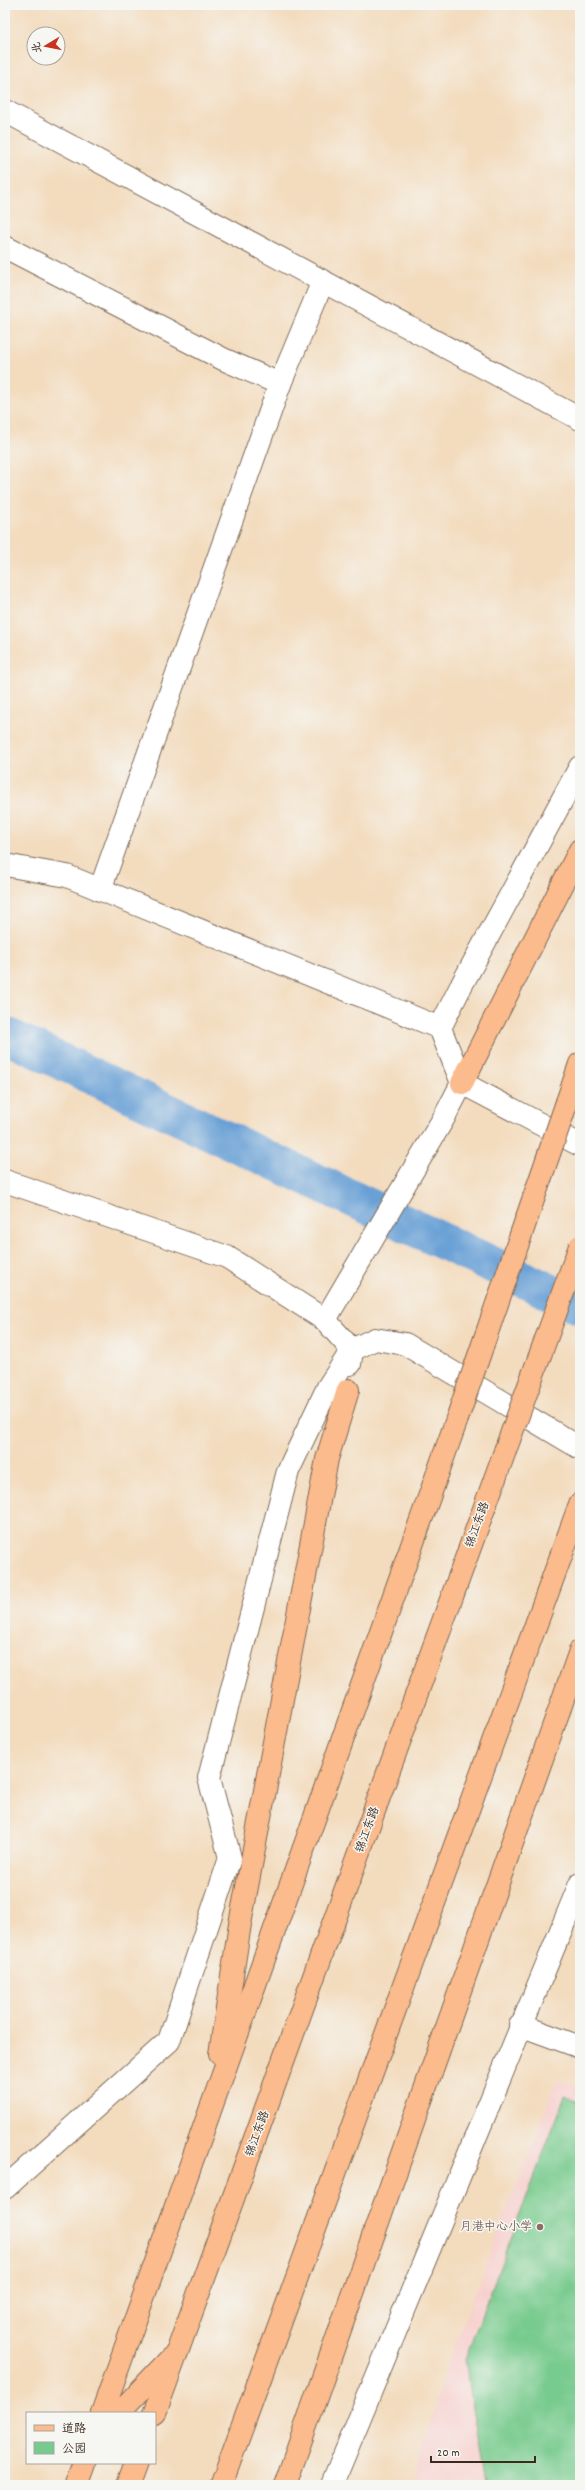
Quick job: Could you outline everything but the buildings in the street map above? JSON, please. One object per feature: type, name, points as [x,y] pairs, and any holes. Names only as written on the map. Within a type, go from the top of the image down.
[{"type":"main road","points":[[462,1083],[580,850]]},
{"type":"main road","points":[[102,2412],[130,2339],[457,1419],[580,1064]]},
{"type":"main road","name":"锦江东路","points":[[155,2412],[580,1246]]},
{"type":"main road","points":[[212,2106],[240,1924],[325,1467],[348,1390]]},
{"type":"main road","points":[[221,2485],[580,1504]]},
{"type":"main road","points":[[285,2485],[580,1651]]},
{"type":"main road","points":[[127,2409],[130,2339]]},
{"type":"main road","points":[[127,2409],[179,2350]]},
{"type":"main road","points":[[76,2485],[84,2464]]},
{"type":"street","points":[[5,111],[580,419]]},
{"type":"street","points":[[5,247],[223,359],[280,384]]},
{"type":"street","points":[[100,890],[280,384],[323,281]]},
{"type":"street","points":[[440,1028],[461,986],[580,767]]},
{"type":"street","points":[[5,864],[67,876],[440,1028],[462,1083],[580,1145]]},
{"type":"street","points":[[324,1320],[362,1260],[445,1116],[462,1083]]},
{"type":"street","points":[[5,1181],[226,1257],[324,1320],[352,1350],[348,1390]]},
{"type":"street","points":[[5,2188],[169,2041],[230,1858],[209,1778],[288,1471],[328,1387],[352,1350],[375,1339],[405,1344],[580,1448]]},
{"type":"street","points":[[332,2485],[520,2025],[580,1884]]},
{"type":"street","points":[[520,2025],[580,2047]]},
{"type":"shaded area","name":"月港中心小学","points":[[557,2080],[580,2088],[580,2485],[414,2485],[447,2365]]},
{"type":"green space","name":"月港中心小学","points":[[565,2096],[580,2101],[580,2485],[486,2485],[465,2359]]},
{"type":"waterway","points":[[5,1035],[580,1306]]},
{"type":"place","name":"月港中心小学","points":[[540,2227]]}]
